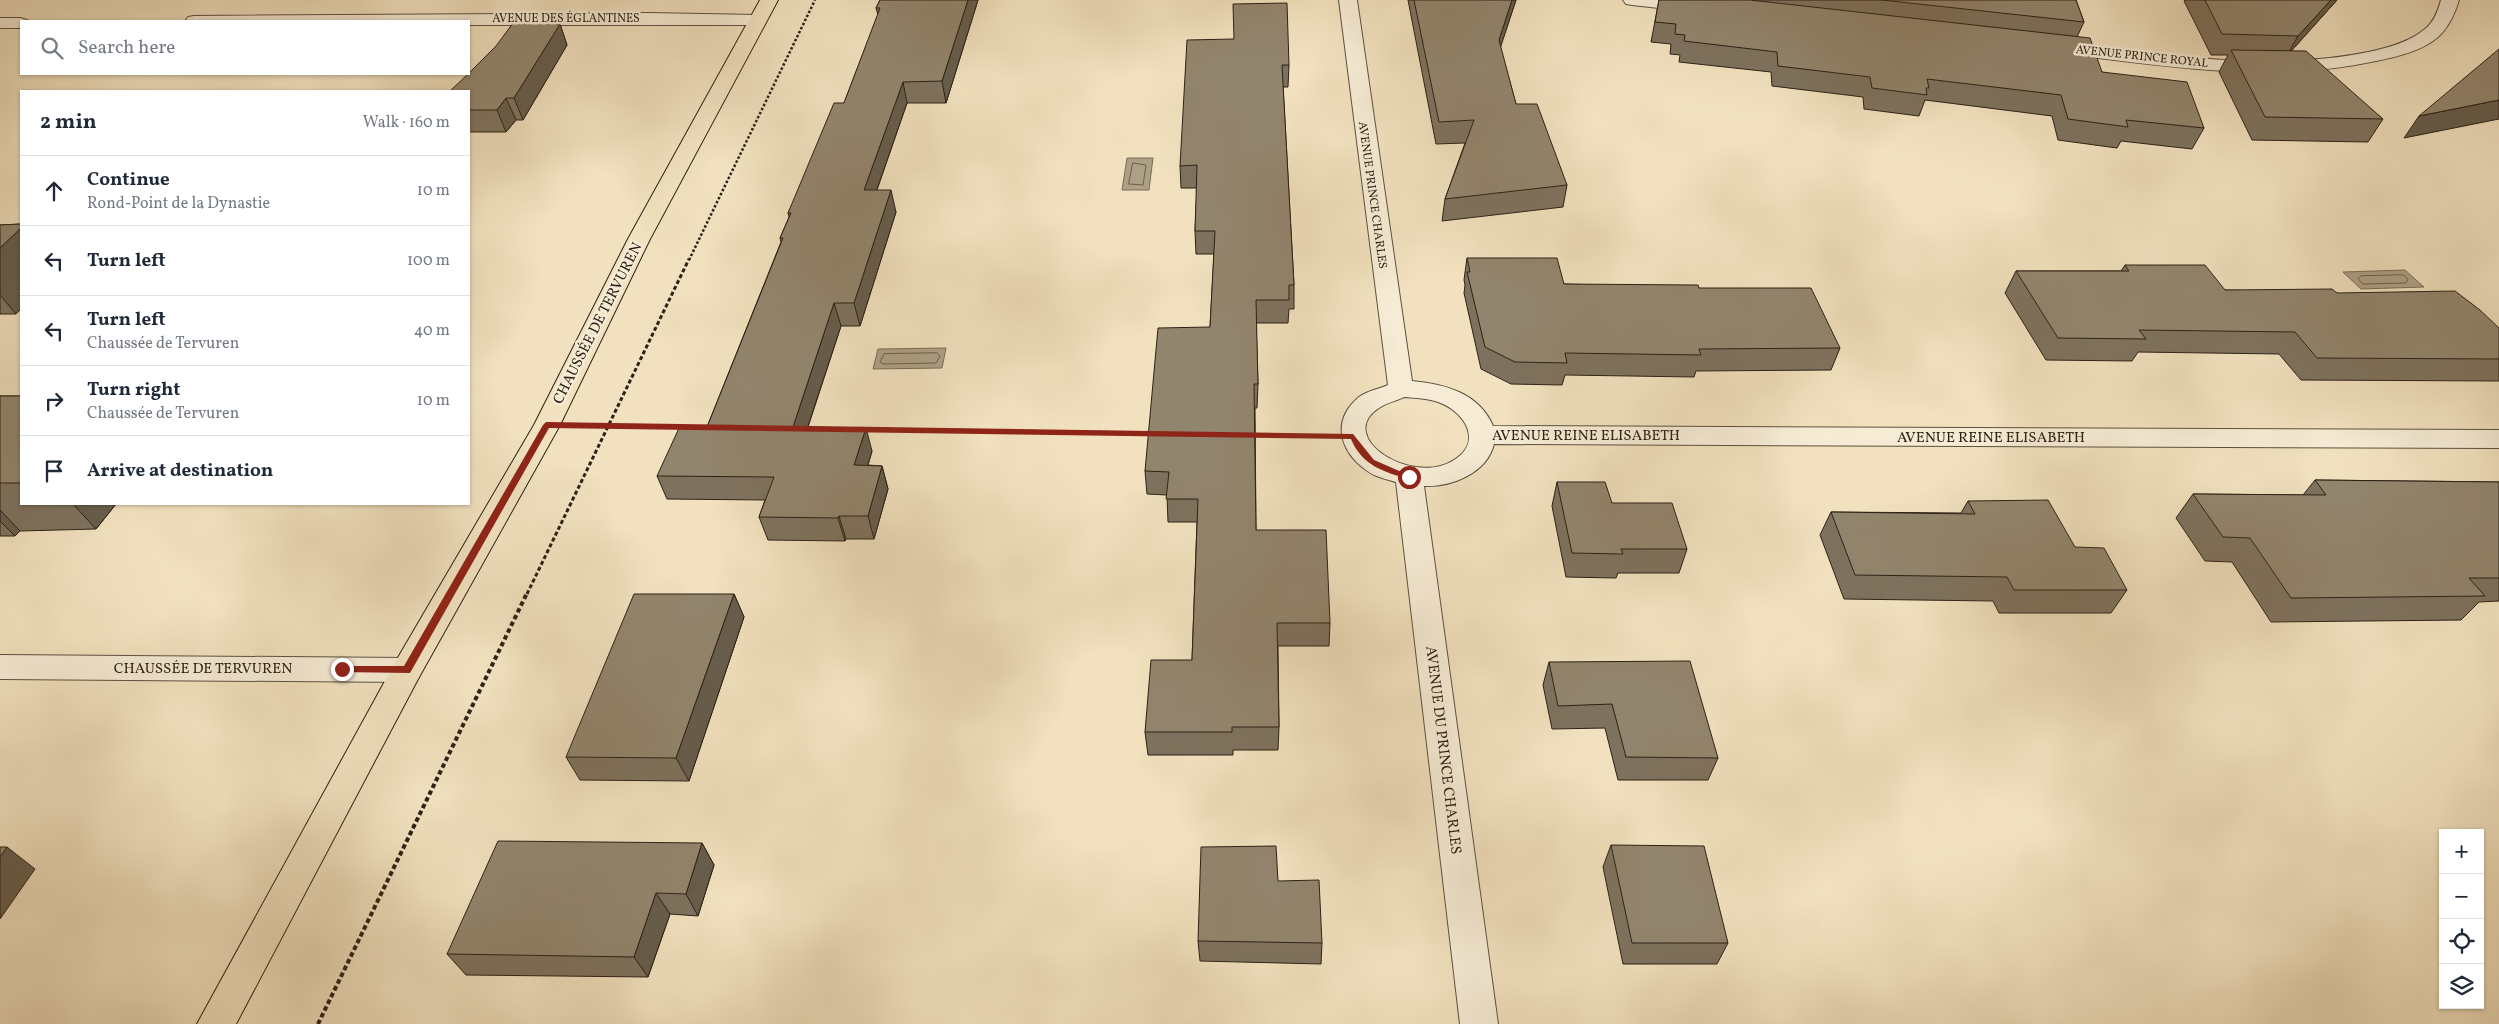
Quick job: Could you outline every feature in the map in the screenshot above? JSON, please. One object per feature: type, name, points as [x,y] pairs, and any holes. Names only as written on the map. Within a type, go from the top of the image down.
[{"type":"main road","name":"CHAUSSÉE DE TERVUREN","points":[[216,1024],[407,670],[546,425],[639,239],[763,10]]},
{"type":"street","name":"AVENUE PRINCE CHARLES","points":[[1348,0],[1353,52],[1401,389]]},
{"type":"street","points":[[1632,0],[1711,9]]},
{"type":"street","name":"AVENUE PRINCE ROYAL","points":[[2039,45],[2223,64],[2307,66],[2350,61],[2414,44],[2430,34],[2440,23],[2450,0]]},
{"type":"street","name":"AVENUE DES ÉGLANTINES","points":[[343,20],[640,18],[763,10]]},
{"type":"street","points":[[0,23],[20,23]]},
{"type":"street","points":[[1401,389],[1431,391],[1450,396],[1466,406],[1477,418],[1483,435],[1482,447],[1472,462],[1455,472],[1433,478],[1409,477],[1389,471],[1372,462],[1359,450],[1353,436],[1353,422],[1360,409],[1374,399],[1401,389]]},
{"type":"street","name":"AVENUE REINE ELISABETH","points":[[1483,435],[2499,440]]},
{"type":"street","name":"AVENUE DU PRINCE CHARLES","points":[[1409,477],[1479,1024]]},
{"type":"street","name":"CHAUSSÉE DE TERVUREN","points":[[0,667],[407,670]]},
{"type":"path","points":[[318,1024],[815,0]]},
{"type":"path","points":[[546,425],[688,427]]},
{"type":"path","points":[[857,429],[1155,434]]},
{"type":"path","points":[[1244,435],[1353,436]]},
{"type":"water","points":[[1127,158],[1153,158],[1149,190],[1122,190]]},
{"type":"water","points":[[2405,270],[2424,287],[2361,289],[2343,272]]},
{"type":"water","points":[[946,348],[942,368],[873,369],[878,349]]},
{"type":"building","points":[[880,0],[968,0],[942,81],[903,82],[864,190],[891,190],[854,303],[834,303],[793,427],[866,428],[854,465],[882,466],[868,516],[839,516],[838,518],[759,517],[774,477],[657,476],[680,426],[707,427],[783,238],[780,238],[791,213],[788,213],[834,103],[844,103],[880,8],[876,8]]},
{"type":"building","points":[[1414,0],[1512,0],[1499,40],[1516,104],[1537,104],[1567,185],[1445,199],[1474,120],[1439,122]]},
{"type":"building","points":[[1659,0],[1750,0],[2090,38],[2102,72],[2187,82],[2204,128],[2126,120],[2128,127],[2068,119],[2061,95],[1927,79],[1929,88],[1926,88],[1927,95],[1872,88],[1870,77],[1778,66],[1777,52],[1684,41],[1685,35],[1675,34],[1676,24],[1655,22]]},
{"type":"building","points":[[1882,0],[2076,0],[2084,22]]},
{"type":"building","points":[[2205,0],[2331,0],[2298,36],[2222,34]]},
{"type":"building","points":[[1287,3],[1289,65],[1282,65],[1294,285],[1289,285],[1289,300],[1256,300],[1258,384],[1254,384],[1256,530],[1326,530],[1330,623],[1277,623],[1279,727],[1232,727],[1232,732],[1145,732],[1151,660],[1192,660],[1198,499],[1166,499],[1169,472],[1145,471],[1158,328],[1210,327],[1215,231],[1195,231],[1197,165],[1180,166],[1187,40],[1234,39],[1233,4]]},
{"type":"building","points":[[513,23],[560,24],[514,98],[506,98],[497,110],[470,110],[470,90],[451,90],[467,75],[470,75],[470,72],[496,46]]},
{"type":"building","points":[[2499,49],[2499,100],[2419,116]]},
{"type":"building","points":[[2231,50],[2306,51],[2383,119],[2265,117]]},
{"type":"building","points":[[20,224],[20,229],[0,248],[0,225]]},
{"type":"building","points":[[1467,258],[1557,258],[1564,284],[1698,285],[1699,288],[1811,288],[1840,348],[1699,349],[1701,355],[1565,353],[1567,363],[1515,362],[1485,347],[1467,272],[1470,272]]},
{"type":"building","points":[[2125,265],[2205,265],[2225,290],[2332,289],[2337,293],[2455,291],[2480,310],[2499,328],[2499,359],[2317,358],[2295,332],[2139,330],[2146,339],[2058,338],[2016,271],[2129,271]]},
{"type":"building","points":[[0,396],[20,396],[20,483],[0,483]]},
{"type":"building","points":[[2315,480],[2499,482],[2499,578],[2469,578],[2485,596],[2291,598],[2250,538],[2223,537],[2193,494],[2326,495]]},
{"type":"building","points":[[1557,482],[1605,482],[1612,503],[1672,503],[1687,549],[1621,549],[1623,554],[1572,553]]},
{"type":"building","points":[[2048,500],[2075,547],[2104,548],[2127,590],[2014,590],[2007,577],[1855,575],[1831,512],[1975,514],[1968,501]]},
{"type":"building","points":[[634,594],[734,594],[676,758],[566,757]]},
{"type":"building","points":[[1690,661],[1718,758],[1626,757],[1612,704],[1558,706],[1549,662]]},
{"type":"building","points":[[498,841],[702,843],[686,894],[656,893],[634,957],[447,954]]},
{"type":"building","points":[[1611,845],[1704,846],[1728,943],[1632,943]]},
{"type":"building","points":[[1276,846],[1278,881],[1319,880],[1322,943],[1198,941],[1201,847]]},
{"type":"building","points":[[0,847],[7,847],[0,857]]},
{"type":"route","points":[[342,669],[407,670],[546,425],[1353,436],[1359,450],[1372,462],[1389,471],[1409,477]]}]
